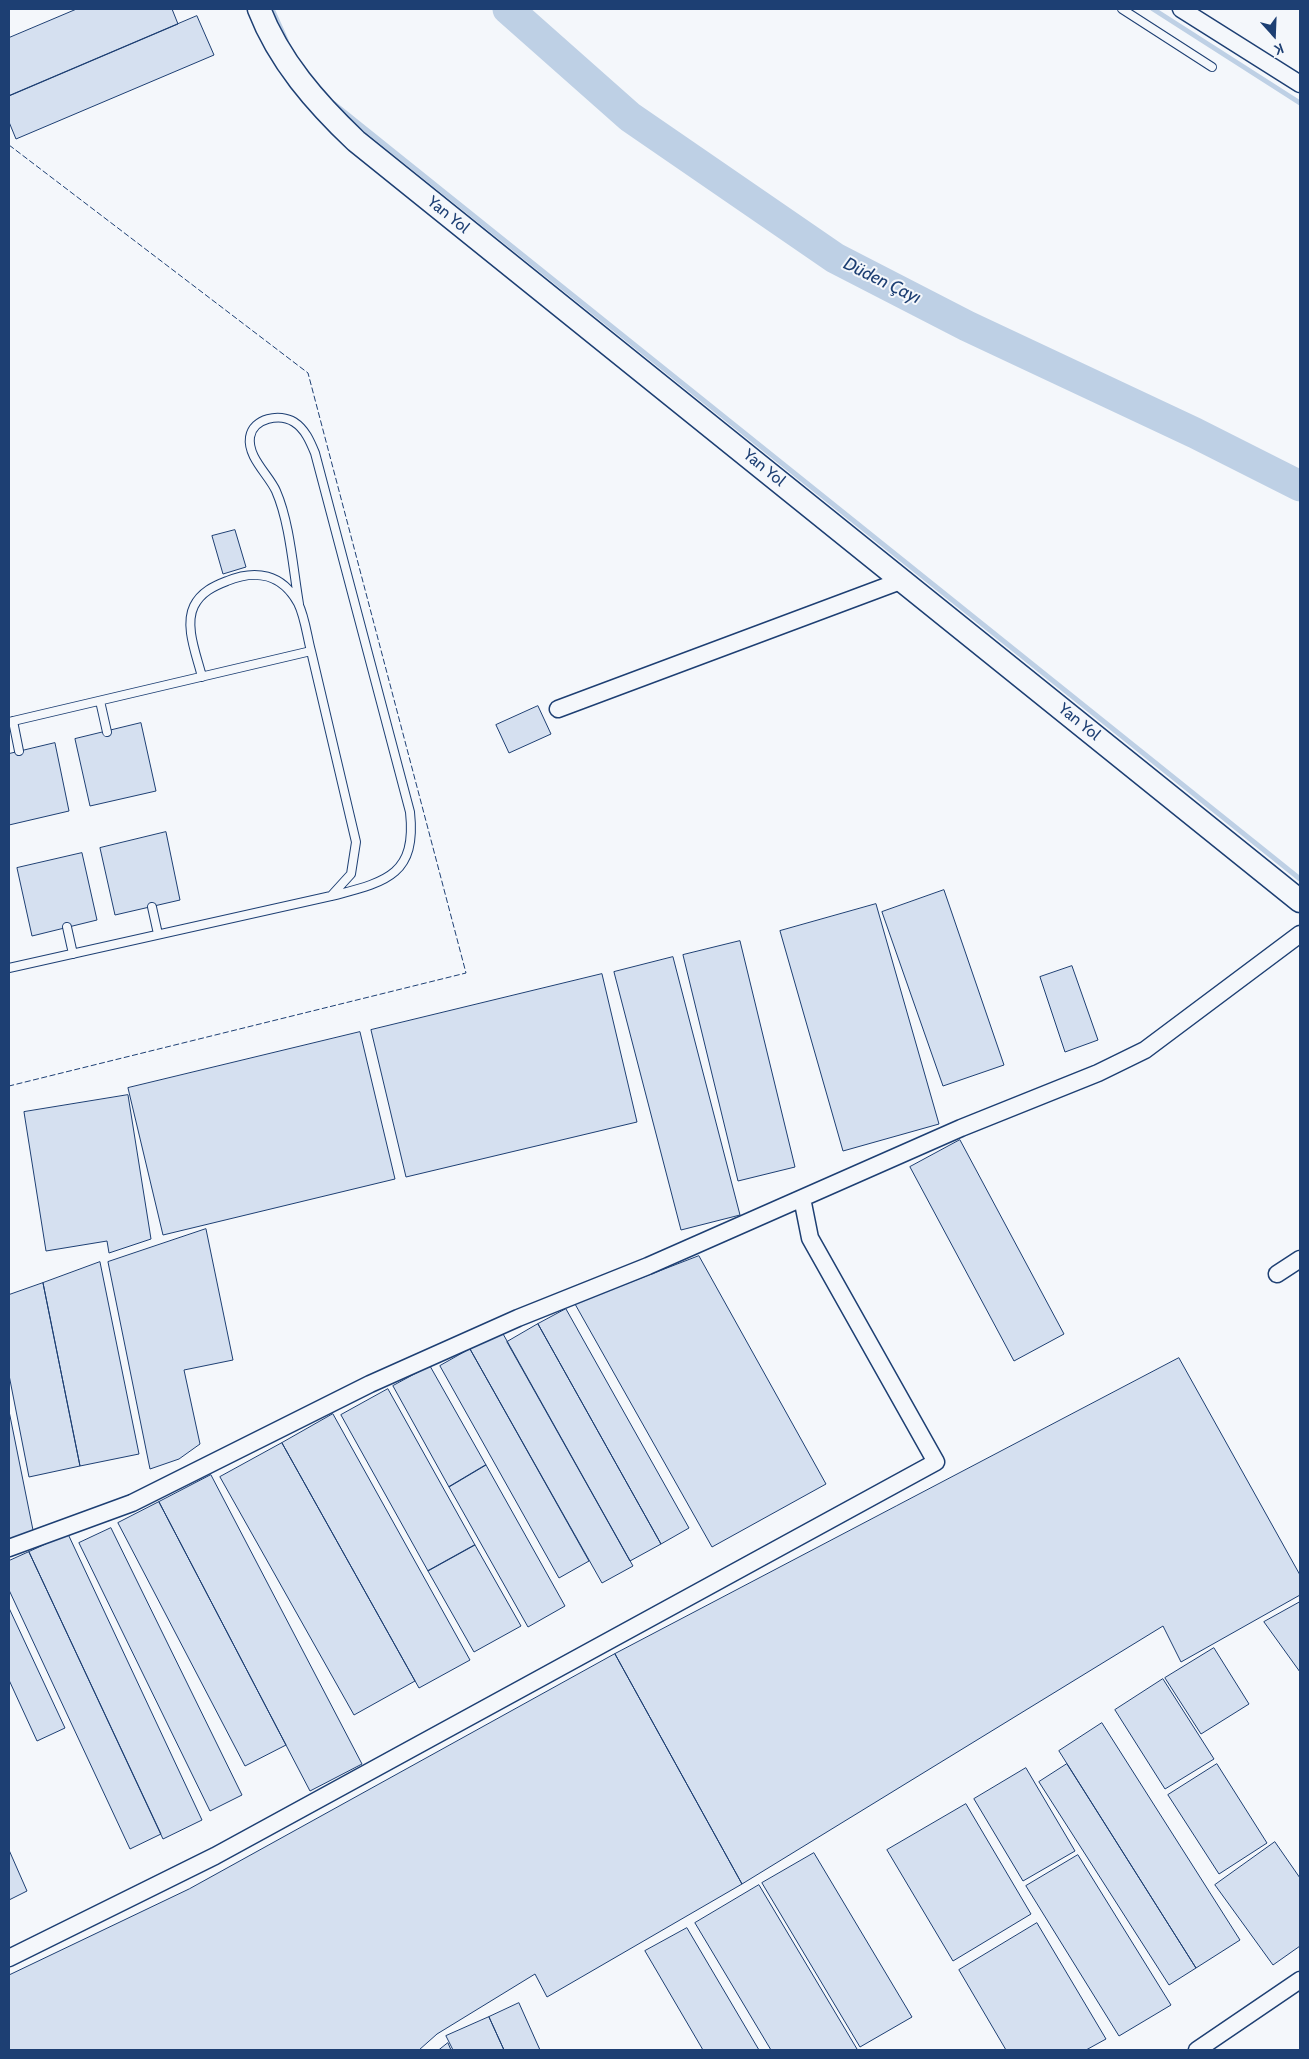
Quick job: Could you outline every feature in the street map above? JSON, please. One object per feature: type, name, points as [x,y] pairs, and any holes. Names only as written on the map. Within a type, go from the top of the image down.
[{"type":"street","name":"Yan Yol","points":[[259,9],[279,49],[307,92],[356,141],[904,580],[1300,901]]},
{"type":"street","points":[[1182,9],[1300,84]]},
{"type":"street","points":[[558,709],[904,580]]},
{"type":"street","points":[[9,1548],[132,1503],[370,1384],[518,1318],[648,1266],[961,1128],[1098,1073],[1145,1050],[1300,934]]},
{"type":"street","points":[[9,1958],[215,1856],[936,1462],[810,1238],[802,1198]]},
{"type":"street","points":[[1277,1274],[1300,1259]]},
{"type":"street","points":[[1197,2050],[1300,1980]]},
{"type":"lane","points":[[1122,9],[1212,67]]},
{"type":"lane","points":[[9,968],[331,896],[380,882],[398,869],[410,848],[412,833],[410,812],[315,453],[306,435],[294,422],[283,418],[272,418],[262,421],[254,428],[250,437],[251,448],[255,458],[271,480],[282,507],[298,604],[311,651],[356,842],[351,874],[331,896]]},
{"type":"lane","points":[[202,677],[191,629],[194,606],[210,588],[238,576],[264,574],[284,584],[298,604]]},
{"type":"lane","points":[[19,751],[11,722],[311,651]]},
{"type":"lane","points":[[100,701],[107,732]]},
{"type":"lane","points":[[152,907],[158,934]]},
{"type":"lane","points":[[67,927],[73,954]]},
{"type":"building","points":[[77,9],[172,9],[178,24],[9,96],[9,38]]},
{"type":"building","points":[[197,16],[214,55],[16,139],[9,122],[9,96]]},
{"type":"building","points":[[235,530],[246,567],[223,574],[212,536]]},
{"type":"building","points":[[538,706],[551,734],[509,753],[496,725]]},
{"type":"building","points":[[141,723],[156,791],[90,806],[75,739]]},
{"type":"building","points":[[55,743],[69,811],[9,825],[9,754]]},
{"type":"building","points":[[166,832],[180,900],[115,915],[100,848]]},
{"type":"building","points":[[82,853],[97,920],[32,936],[17,868]]},
{"type":"building","points":[[944,890],[1004,1065],[943,1086],[882,912]]},
{"type":"building","points":[[876,904],[939,1124],[843,1151],[780,931]]},
{"type":"building","points":[[740,941],[795,1167],[738,1181],[683,955]]},
{"type":"building","points":[[673,957],[740,1215],[681,1230],[614,972]]},
{"type":"building","points":[[1072,966],[1098,1040],[1065,1052],[1040,977]]},
{"type":"building","points":[[602,974],[637,1122],[406,1177],[371,1030]]},
{"type":"building","points":[[360,1032],[395,1179],[163,1235],[128,1088]]},
{"type":"building","points":[[128,1095],[151,1239],[109,1253],[107,1241],[46,1251],[24,1112]]},
{"type":"building","points":[[960,1140],[1064,1334],[1014,1361],[910,1167]]},
{"type":"building","points":[[206,1229],[233,1360],[184,1370],[200,1444],[179,1459],[150,1469],[108,1262]]},
{"type":"building","points":[[699,1256],[826,1484],[712,1547],[575,1304]]},
{"type":"building","points":[[100,1262],[139,1454],[80,1466],[43,1283]]},
{"type":"building","points":[[43,1283],[80,1466],[29,1477],[9,1375],[9,1295]]},
{"type":"building","points":[[566,1309],[689,1528],[661,1544],[538,1324]]},
{"type":"building","points":[[538,1324],[661,1544],[630,1561],[507,1342]]},
{"type":"building","points":[[502,1332],[633,1566],[602,1583],[470,1349]]},
{"type":"building","points":[[470,1349],[589,1561],[559,1578],[440,1366]]},
{"type":"building","points":[[1179,1358],[1300,1575],[1300,1595],[1181,1662],[1163,1626],[742,1884],[615,1654]]},
{"type":"building","points":[[430,1366],[486,1465],[449,1487],[393,1386]]},
{"type":"building","points":[[388,1389],[475,1545],[428,1571],[341,1415]]},
{"type":"building","points":[[9,1411],[34,1535],[9,1540]]},
{"type":"building","points":[[333,1414],[470,1660],[419,1688],[282,1443]]},
{"type":"building","points":[[282,1443],[415,1681],[354,1715],[220,1477]]},
{"type":"building","points":[[486,1465],[565,1606],[528,1627],[449,1487]]},
{"type":"building","points":[[211,1475],[362,1764],[310,1791],[159,1502]]},
{"type":"building","points":[[159,1502],[286,1745],[245,1766],[118,1523]]},
{"type":"building","points":[[111,1528],[242,1795],[210,1811],[79,1543]]},
{"type":"building","points":[[68,1534],[202,1820],[163,1839],[29,1552]]},
{"type":"building","points":[[475,1545],[521,1626],[474,1652],[428,1571]]},
{"type":"building","points":[[29,1552],[161,1834],[130,1849],[9,1590],[9,1561]]},
{"type":"building","points":[[1300,1602],[1300,1672],[1264,1622]]},
{"type":"building","points":[[9,1608],[65,1728],[37,1741],[9,1680]]},
{"type":"building","points":[[1214,1648],[1249,1704],[1201,1734],[1165,1678]]},
{"type":"building","points":[[615,1654],[742,1884],[547,1997],[535,1974],[437,2034],[419,2050],[9,2050],[9,1975],[189,1889]]},
{"type":"building","points":[[1163,1679],[1214,1759],[1165,1789],[1115,1710]]},
{"type":"building","points":[[1102,1723],[1240,1940],[1196,1968],[1059,1751]]},
{"type":"building","points":[[1067,1764],[1196,1968],[1169,1985],[1039,1782]]},
{"type":"building","points":[[1217,1764],[1267,1843],[1219,1874],[1168,1795]]},
{"type":"building","points":[[1026,1768],[1075,1851],[1023,1881],[974,1799]]},
{"type":"building","points":[[966,1804],[1031,1914],[953,1961],[887,1850]]},
{"type":"building","points":[[1275,1842],[1300,1878],[1300,1946],[1273,1965],[1215,1885]]},
{"type":"building","points":[[9,1850],[27,1891],[9,1900]]},
{"type":"building","points":[[814,1853],[912,2017],[860,2047],[762,1883]]},
{"type":"building","points":[[1078,1855],[1171,2005],[1119,2036],[1026,1886]]},
{"type":"building","points":[[759,1885],[857,2049],[771,2050],[695,1923]]},
{"type":"building","points":[[1037,1923],[1106,2039],[1086,2050],[1006,2050],[959,1970]]},
{"type":"building","points":[[687,1928],[759,2050],[703,2050],[645,1951]]},
{"type":"building","points":[[519,2003],[540,2050],[504,2050],[489,2017]]},
{"type":"building","points":[[489,2017],[504,2050],[453,2050],[446,2036]]},
{"type":"building","points":[[448,2043],[451,2050],[439,2050]]},
{"type":"waterway","points":[[272,9],[286,40]]},
{"type":"waterway","name":"Düden Çayı","points":[[508,9],[630,117],[835,258],[967,326],[1195,433],[1300,486]]},
{"type":"waterway","points":[[1153,9],[1300,103]]},
{"type":"waterway","points":[[333,103],[1300,879]]},
{"type":"fence","points":[[9,145],[308,373],[466,973],[9,1086]]}]
